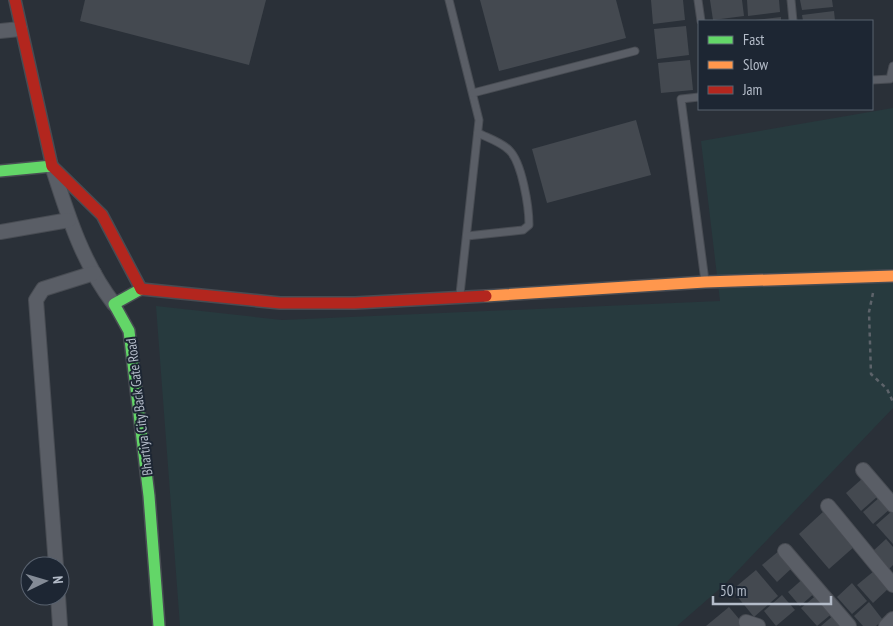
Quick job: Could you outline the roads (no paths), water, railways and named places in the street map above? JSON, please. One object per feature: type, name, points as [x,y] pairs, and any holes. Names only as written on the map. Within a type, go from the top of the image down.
[{"type":"street","name":"Bhartiya City Back Gate Road","points":[[15,0],[52,166],[70,220],[94,273],[129,331],[149,496],[159,626]]},
{"type":"street","points":[[0,31],[20,29]]},
{"type":"street","points":[[0,171],[52,166],[102,215],[140,289]]},
{"type":"street","points":[[0,232],[70,220]]},
{"type":"street","points":[[55,556],[36,300],[44,289],[94,273]]},
{"type":"street","points":[[114,304],[140,289],[280,303],[355,303],[673,286],[705,282],[893,276]]},
{"type":"street","points":[[863,470],[893,505]]},
{"type":"street","points":[[828,506],[893,585]]},
{"type":"street","points":[[784,551],[849,626]]},
{"type":"street","points":[[59,606],[60,626]]},
{"type":"street","points":[[886,626],[893,619]]},
{"type":"lane","points":[[449,0],[479,114],[460,297]]},
{"type":"lane","points":[[698,0],[701,20]]},
{"type":"lane","points":[[791,0],[793,20]]},
{"type":"lane","points":[[473,93],[636,51]]},
{"type":"lane","points":[[873,80],[890,79],[893,66]]},
{"type":"lane","points":[[698,97],[681,99],[705,282]]},
{"type":"lane","points":[[467,236],[523,230],[529,225],[529,210],[515,157],[508,149],[478,133]]}]
